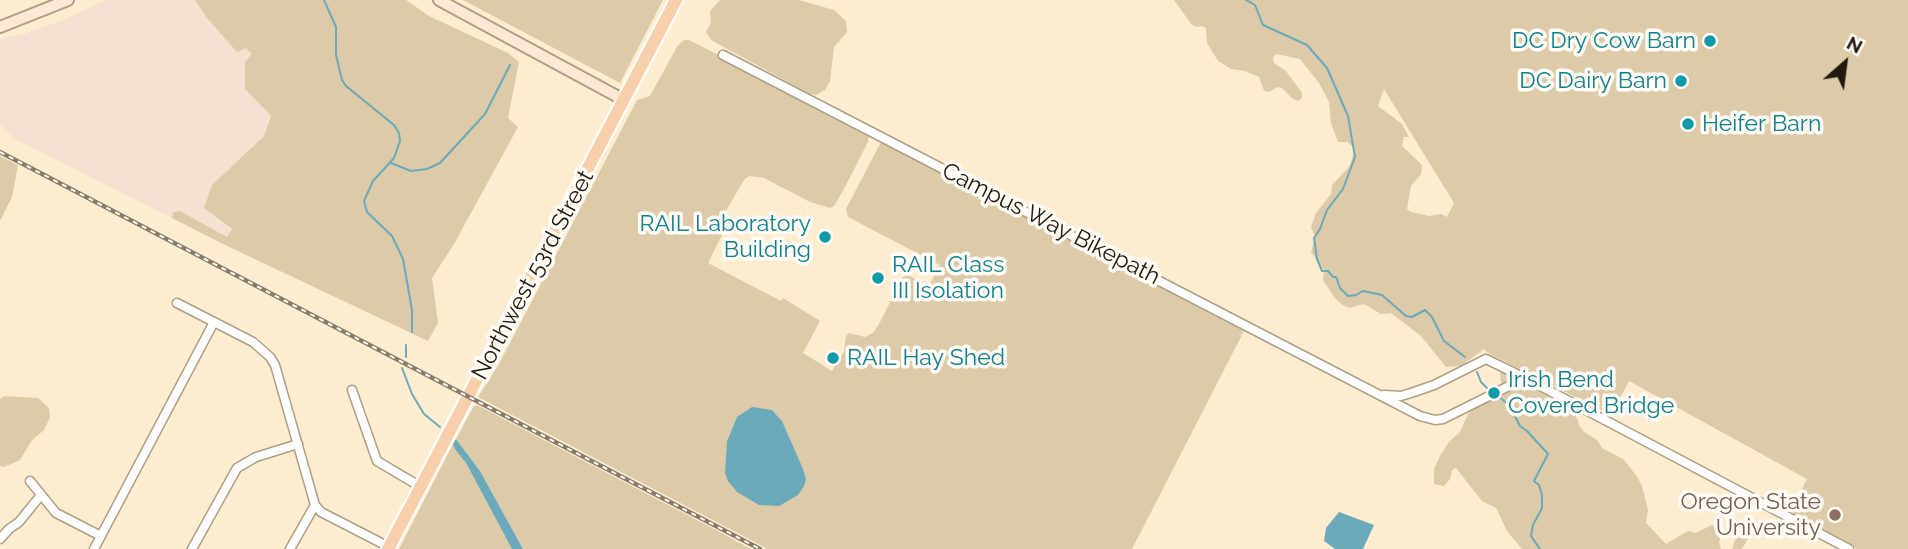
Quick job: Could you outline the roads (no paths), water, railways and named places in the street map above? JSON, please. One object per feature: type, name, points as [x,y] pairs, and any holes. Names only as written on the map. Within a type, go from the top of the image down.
[{"type":"main road","points":[[0,27],[68,0]]},
{"type":"main road","points":[[439,0],[624,100]]},
{"type":"main road","name":"Northwest 53rd Street","points":[[389,548],[676,0]]},
{"type":"street","name":"Campus Way Bikepath","points":[[723,55],[1420,416],[1435,420],[1453,416],[1503,388],[1521,381],[1531,381]]},
{"type":"street","points":[[177,303],[253,342],[270,357],[275,365],[315,505],[321,512],[389,548]]},
{"type":"street","points":[[94,549],[214,322]]},
{"type":"street","name":"Campus Way Bikepath","points":[[1378,393],[1401,396],[1414,392],[1486,359],[1849,549]]},
{"type":"street","points":[[352,390],[377,461],[421,487]]},
{"type":"street","points":[[192,549],[237,468],[256,457],[298,444]]},
{"type":"street","points":[[30,481],[62,518],[101,536]]},
{"type":"street","points":[[0,539],[19,523],[41,495]]},
{"type":"street","points":[[290,549],[315,505]]},
{"type":"water","points":[[752,407],[772,410],[782,421],[806,479],[798,495],[779,506],[759,505],[737,492],[725,473],[727,441],[737,417]]},
{"type":"water","points":[[456,439],[480,471],[523,549],[512,549],[466,463],[455,449],[453,444]]},
{"type":"water","points":[[1339,512],[1374,525],[1363,549],[1335,549],[1324,541],[1326,528]]},
{"type":"waterway","points":[[324,0],[336,27],[336,55],[342,80],[394,125],[399,133],[400,141],[394,158],[373,181],[364,201],[367,212],[392,236],[403,259],[412,310],[412,332]]},
{"type":"waterway","points":[[1246,0],[1255,5],[1263,25],[1307,45],[1327,68],[1348,116],[1355,157],[1343,189],[1327,210],[1314,238],[1322,271],[1328,271],[1336,277],[1340,288],[1348,296],[1363,291],[1382,295],[1406,316],[1412,317],[1425,310],[1432,317],[1444,341],[1465,357]]},
{"type":"waterway","points":[[391,163],[411,171],[427,169],[440,163],[485,114],[510,65]]},
{"type":"waterway","points":[[406,345],[406,357]]},
{"type":"waterway","points":[[402,368],[412,394],[424,414],[440,427]]},
{"type":"waterway","points":[[1477,372],[1481,382],[1490,391]]},
{"type":"waterway","points":[[1498,396],[1509,405],[1520,426],[1548,454],[1534,481],[1539,485],[1542,495],[1542,508],[1533,525],[1531,536],[1540,549]]},
{"type":"railway","points":[[0,152],[760,549]]},
{"type":"place","name":"DC Dry Cow Barn","points":[[1710,41]]},
{"type":"place","name":"DC Dairy Barn","points":[[1681,81]]},
{"type":"place","name":"Heifer Barn","points":[[1688,124]]},
{"type":"place","name":"RAIL Laboratory Building","points":[[825,237]]},
{"type":"place","name":"RAIL Class III Isolation","points":[[878,278]]},
{"type":"place","name":"RAIL Hay Shed","points":[[833,358]]},
{"type":"place","name":"Irish Bend Covered Bridge","points":[[1494,393]]},
{"type":"place","name":"Oregon State University","points":[[1835,515]]}]
